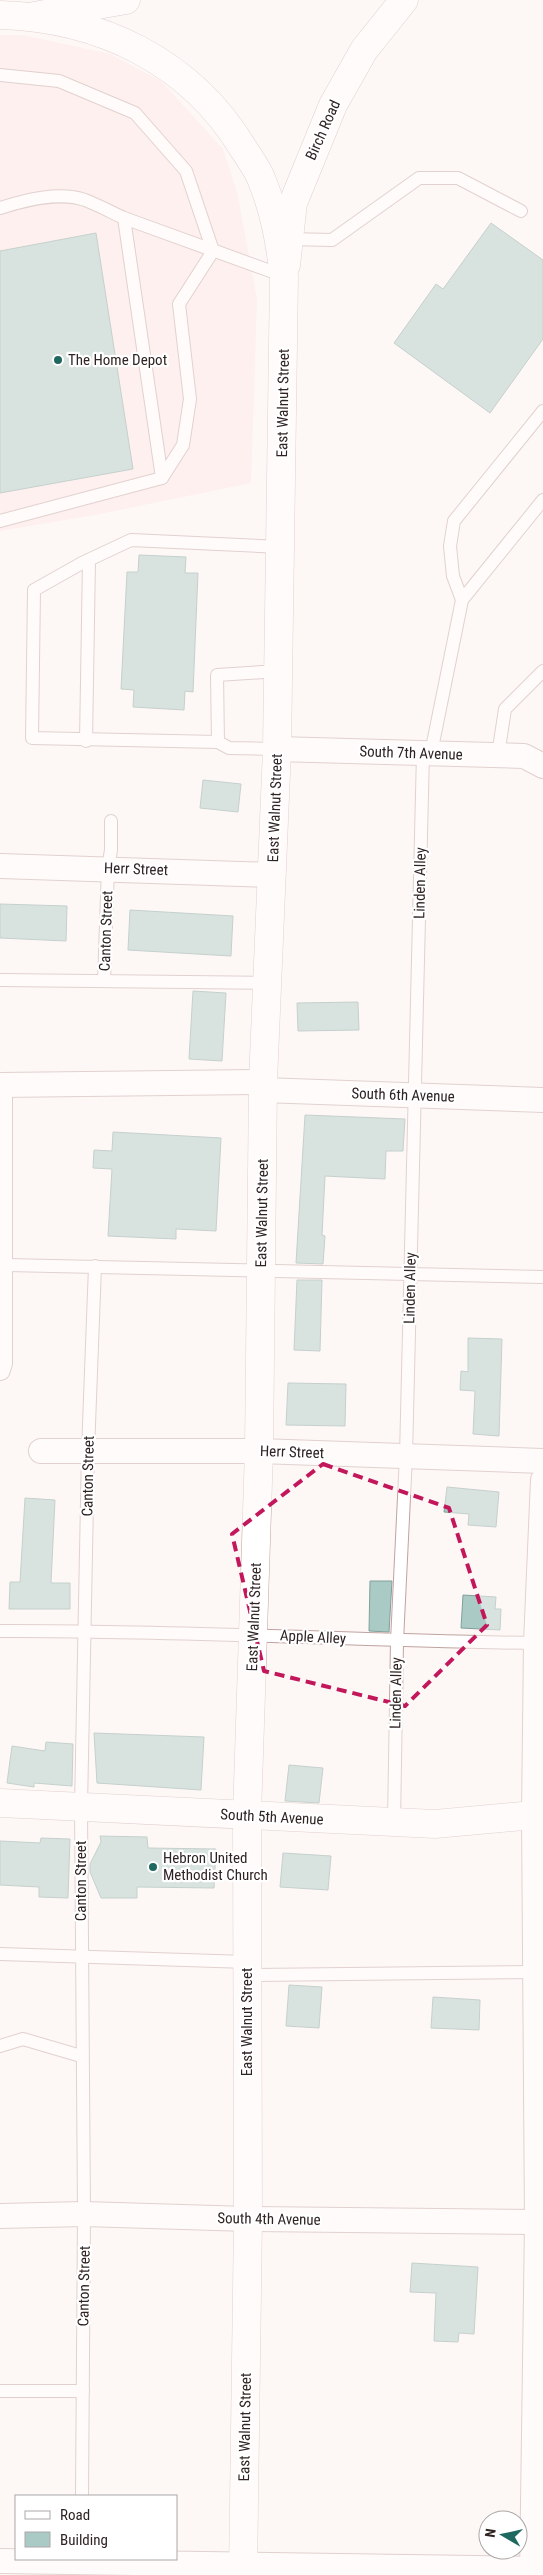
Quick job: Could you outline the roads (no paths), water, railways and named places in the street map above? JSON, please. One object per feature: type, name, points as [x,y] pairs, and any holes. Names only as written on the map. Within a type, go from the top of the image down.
[{"type":"main road","points":[[34,16],[126,0]]},
{"type":"main road","name":"Birch Road","points":[[284,276],[294,203],[332,105],[364,50],[404,0]]},
{"type":"main road","name":"East Walnut Street","points":[[0,15],[34,16],[106,35],[152,56],[183,79],[208,103],[233,132],[262,179],[279,231],[284,276],[279,671],[273,875],[263,1086],[259,1451],[247,1815],[248,2219],[243,2571]]},
{"type":"main road","name":"South 5th Avenue","points":[[0,1803],[435,1824],[538,1812]]},
{"type":"street","name":"South 7th Avenue","points":[[277,749],[524,756],[543,766]]},
{"type":"street","name":"Herr Street","points":[[0,866],[108,868],[273,875]]},
{"type":"street","name":"South 6th Avenue","points":[[3,1085],[263,1086],[543,1100]]},
{"type":"street","name":"Herr Street","points":[[41,1451],[259,1451],[543,1461]]},
{"type":"street","points":[[0,2561],[243,2571],[536,2571],[537,2222],[535,1972],[538,1812],[536,1643],[543,1480]]},
{"type":"street","name":"South 4th Avenue","points":[[0,2216],[84,2214],[248,2219],[537,2222]]},
{"type":"lane","points":[[0,75],[59,81],[135,113],[186,171],[213,251]]},
{"type":"lane","points":[[289,239],[332,240],[419,178],[458,178],[520,211]]},
{"type":"lane","points":[[0,208],[23,201],[54,196],[83,199],[124,218],[284,276]]},
{"type":"lane","points":[[124,218],[162,478]]},
{"type":"lane","points":[[0,521],[162,478],[183,445],[190,399],[179,304],[213,251]]},
{"type":"lane","points":[[462,600],[453,576],[450,546],[454,521],[543,411]]},
{"type":"lane","points":[[462,600],[543,500]]},
{"type":"lane","points":[[277,749],[229,748],[218,742],[86,741],[32,738],[34,590],[131,540],[281,548]]},
{"type":"lane","points":[[86,741],[89,560]]},
{"type":"lane","name":"Linden Alley","points":[[394,1823],[397,1641],[406,1456],[414,1095],[427,753],[462,600]]},
{"type":"lane","points":[[218,742],[218,675],[279,671]]},
{"type":"lane","points":[[498,755],[505,709],[543,671]]},
{"type":"lane","name":"Canton Street","points":[[104,981],[111,821]]},
{"type":"lane","points":[[0,980],[268,983]]},
{"type":"lane","points":[[2,1374],[6,1364],[7,1266],[3,1085]]},
{"type":"lane","points":[[7,1266],[95,1266],[543,1277]]},
{"type":"lane","name":"Canton Street","points":[[82,2495],[84,2214],[81,2056],[81,1807],[88,1451],[95,1266]]},
{"type":"lane","name":"Apple Alley","points":[[0,1631],[85,1631],[397,1641],[536,1643]]},
{"type":"lane","points":[[0,1954],[82,1957],[247,1968],[535,1972]]},
{"type":"lane","points":[[0,2046],[23,2039],[81,2056]]},
{"type":"lane","points":[[0,2390],[82,2391]]},
{"type":"place","name":"The Home Depot","points":[[58,360]]},
{"type":"place","name":"Hebron United Methodist Church","points":[[153,1867]]}]
